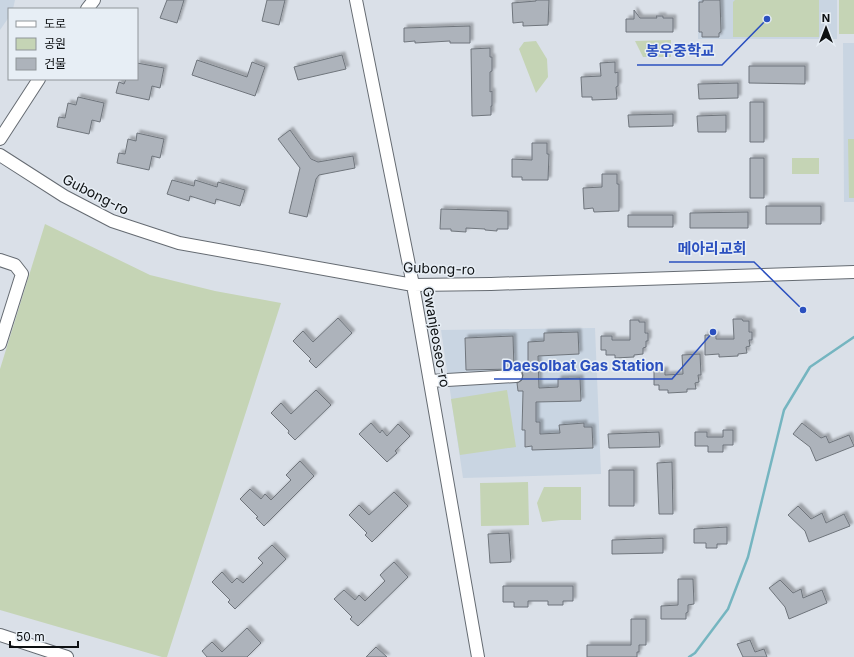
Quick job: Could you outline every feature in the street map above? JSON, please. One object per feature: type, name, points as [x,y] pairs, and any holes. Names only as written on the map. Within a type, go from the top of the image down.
[{"type":"street","points":[[88,8],[94,0]]},
{"type":"street","name":"Gwanjeoseo-ro","points":[[356,0],[413,285],[478,657]]},
{"type":"street","points":[[0,138],[39,80]]},
{"type":"street","name":"Gubong-ro","points":[[0,155],[64,196],[112,222],[179,243],[413,285],[491,284],[854,272]]},
{"type":"street","points":[[0,260],[15,265],[22,274],[0,344]]},
{"type":"street","points":[[430,381],[516,376]]},
{"type":"street","points":[[0,635],[67,657]]},
{"type":"shaded area","points":[[0,0],[15,0],[13,8],[8,8],[8,18],[0,30]]},
{"type":"shaded area","points":[[698,0],[837,0],[837,39],[698,39]]},
{"type":"shaded area","points":[[843,43],[854,43],[854,202],[844,202]]},
{"type":"shaded area","points":[[595,328],[601,474],[463,478],[441,330]]},
{"type":"green space","points":[[735,0],[819,0],[819,37],[733,37],[733,2]]},
{"type":"green space","points":[[839,0],[854,0],[854,34],[839,34]]},
{"type":"green space","points":[[671,40],[671,57],[643,57],[635,41]]},
{"type":"green space","points":[[536,41],[547,59],[548,77],[536,93],[519,49],[524,42]]},
{"type":"green space","points":[[848,139],[854,139],[854,198],[849,198]]},
{"type":"green space","points":[[792,158],[819,158],[819,174],[792,174]]},
{"type":"green space","points":[[45,224],[150,275],[215,291],[281,303],[167,657],[162,657],[0,610],[0,369]]},
{"type":"green space","points":[[507,390],[516,447],[460,455],[451,399]]},
{"type":"green space","points":[[528,482],[529,525],[481,526],[480,483]]},
{"type":"green space","points":[[544,487],[581,487],[581,520],[542,522],[537,503]]},
{"type":"building","points":[[167,0],[184,0],[177,23],[160,18]]},
{"type":"building","points":[[267,0],[285,0],[279,25],[262,21]]},
{"type":"building","points":[[549,0],[548,25],[523,26],[523,22],[513,23],[512,3]]},
{"type":"building","points":[[703,0],[720,0],[721,32],[719,33],[719,37],[702,37],[702,32],[699,32],[699,2],[703,2]]},
{"type":"building","points":[[634,10],[640,18],[657,18],[656,16],[663,16],[663,18],[673,18],[673,32],[626,32],[626,19],[634,19]]},
{"type":"building","points":[[470,26],[470,43],[450,43],[450,41],[415,43],[415,41],[404,42],[404,28]]},
{"type":"building","points":[[490,48],[490,57],[492,57],[492,71],[490,72],[490,92],[492,91],[491,115],[472,116],[471,49]]},
{"type":"building","points":[[342,55],[346,69],[298,80],[294,67]]},
{"type":"building","points":[[197,60],[247,77],[252,62],[265,67],[255,96],[192,75]]},
{"type":"building","points":[[615,62],[615,73],[618,72],[618,86],[616,87],[617,99],[592,100],[592,97],[582,97],[581,77],[601,76],[600,63]]},
{"type":"building","points":[[138,63],[164,68],[160,88],[152,86],[149,100],[116,93],[119,82],[124,84],[126,80],[138,80]]},
{"type":"building","points":[[749,66],[805,66],[805,84],[749,83]]},
{"type":"building","points":[[738,83],[738,98],[699,99],[698,84]]},
{"type":"building","points":[[78,97],[104,103],[100,122],[92,120],[89,134],[57,127],[59,117],[65,118],[68,103],[76,105]]},
{"type":"building","points":[[750,102],[764,102],[764,142],[750,142]]},
{"type":"building","points":[[673,114],[673,126],[629,127],[628,115]]},
{"type":"building","points":[[726,115],[726,132],[698,132],[697,116]]},
{"type":"building","points":[[290,130],[311,159],[318,162],[353,156],[355,168],[319,175],[316,179],[307,217],[289,213],[300,168],[278,139]]},
{"type":"building","points":[[137,133],[164,139],[160,158],[152,156],[149,170],[117,163],[119,153],[125,154],[128,139],[136,141]]},
{"type":"building","points":[[532,143],[547,143],[547,154],[549,154],[548,180],[522,180],[522,177],[512,177],[512,159],[532,160]]},
{"type":"building","points":[[750,158],[764,158],[764,198],[750,198]]},
{"type":"building","points":[[602,174],[617,174],[617,184],[619,184],[619,211],[594,212],[593,208],[584,209],[583,188],[602,187]]},
{"type":"building","points":[[172,180],[194,186],[195,180],[217,187],[218,182],[245,190],[240,206],[216,199],[215,204],[190,196],[189,201],[167,194]]},
{"type":"building","points":[[766,206],[821,206],[821,224],[766,224]]},
{"type":"building","points":[[441,209],[508,211],[508,229],[497,229],[497,231],[466,228],[466,232],[451,231],[451,229],[440,229]]},
{"type":"building","points":[[748,212],[748,228],[690,228],[690,213]]},
{"type":"building","points":[[628,215],[673,215],[673,227],[628,227]]},
{"type":"building","points":[[338,318],[352,333],[316,368],[309,361],[311,359],[293,341],[303,331],[313,342]]},
{"type":"building","points":[[733,319],[749,321],[749,332],[752,332],[752,340],[749,340],[750,346],[746,347],[747,353],[738,354],[738,356],[719,357],[719,354],[705,355],[705,335],[716,335],[716,339],[734,339]]},
{"type":"building","points":[[630,320],[645,322],[645,333],[648,333],[648,341],[646,341],[646,347],[643,348],[643,354],[634,355],[634,357],[615,358],[615,355],[606,355],[606,350],[601,350],[601,336],[612,336],[612,340],[630,340]]},
{"type":"building","points":[[578,332],[579,354],[538,356],[539,388],[558,387],[558,379],[580,378],[581,401],[536,402],[536,422],[540,422],[540,434],[560,433],[559,425],[584,423],[584,427],[592,427],[593,448],[532,450],[532,446],[525,447],[525,430],[522,430],[523,391],[518,391],[517,383],[522,380],[523,375],[517,368],[528,368],[528,342],[544,341],[544,333]]},
{"type":"building","points":[[513,336],[514,369],[466,370],[465,338]]},
{"type":"building","points":[[700,354],[701,375],[698,375],[699,382],[695,383],[696,389],[687,389],[687,392],[668,393],[668,390],[659,390],[659,385],[654,385],[654,371],[665,370],[665,375],[683,374],[682,355]]},
{"type":"building","points":[[316,390],[331,405],[295,440],[288,433],[289,431],[271,413],[281,403],[291,414]]},
{"type":"building","points":[[371,423],[380,433],[382,430],[387,436],[398,424],[410,436],[395,451],[397,453],[387,462],[359,434]]},
{"type":"building","points":[[802,423],[821,438],[826,436],[829,443],[849,435],[854,446],[816,461],[810,447],[793,434]]},
{"type":"building","points":[[723,430],[733,430],[733,445],[723,445],[723,452],[708,452],[708,446],[695,446],[695,432],[707,432],[707,437],[723,437]]},
{"type":"building","points":[[659,432],[660,447],[609,448],[608,434]]},
{"type":"building","points":[[300,461],[314,476],[264,526],[256,518],[258,517],[240,499],[250,489],[261,499],[265,494],[271,500],[291,480],[286,475]]},
{"type":"building","points":[[672,462],[673,514],[659,514],[657,463]]},
{"type":"building","points":[[609,470],[634,470],[634,506],[609,506]]},
{"type":"building","points":[[394,492],[408,506],[372,542],[365,535],[367,533],[349,515],[359,505],[369,515]]},
{"type":"building","points":[[798,506],[811,519],[822,513],[826,523],[844,514],[850,526],[809,542],[805,531],[788,515]]},
{"type":"building","points":[[727,527],[727,544],[717,544],[717,548],[706,548],[706,543],[694,543],[694,529]]},
{"type":"building","points":[[509,533],[511,562],[490,563],[488,534]]},
{"type":"building","points":[[663,538],[663,553],[612,554],[612,540]]},
{"type":"building","points":[[272,545],[286,559],[235,609],[228,602],[230,600],[212,582],[222,572],[232,583],[237,578],[243,583],[263,563],[258,558]]},
{"type":"building","points":[[394,562],[408,577],[358,626],[350,619],[352,617],[334,599],[344,590],[355,600],[359,595],[365,601],[385,581],[380,575]]},
{"type":"building","points":[[678,579],[693,579],[694,604],[688,605],[686,619],[661,619],[661,606],[678,605]]},
{"type":"building","points":[[780,580],[793,593],[801,589],[803,598],[822,590],[827,603],[789,619],[785,607],[769,588]]},
{"type":"building","points":[[503,586],[573,586],[573,601],[563,601],[563,605],[548,605],[548,601],[528,601],[528,607],[514,607],[514,602],[503,602]]},
{"type":"building","points":[[631,619],[646,619],[646,645],[639,645],[637,657],[587,657],[587,645],[631,645]]},
{"type":"building","points":[[247,628],[261,643],[247,657],[207,657],[202,651],[212,642],[222,652]]},
{"type":"building","points":[[750,640],[755,652],[764,649],[767,657],[743,657],[737,644]]},
{"type":"building","points":[[376,647],[387,657],[366,657]]},
{"type":"waterway","points":[[689,657],[695,653],[728,609],[748,557],[784,410],[810,367],[854,337]]},
{"type":"place","name":"봉우중학교","points":[[767,19]]},
{"type":"place","name":"메아리교회","points":[[803,310]]},
{"type":"place","name":"Daesolbat Gas Station","points":[[713,332]]}]
